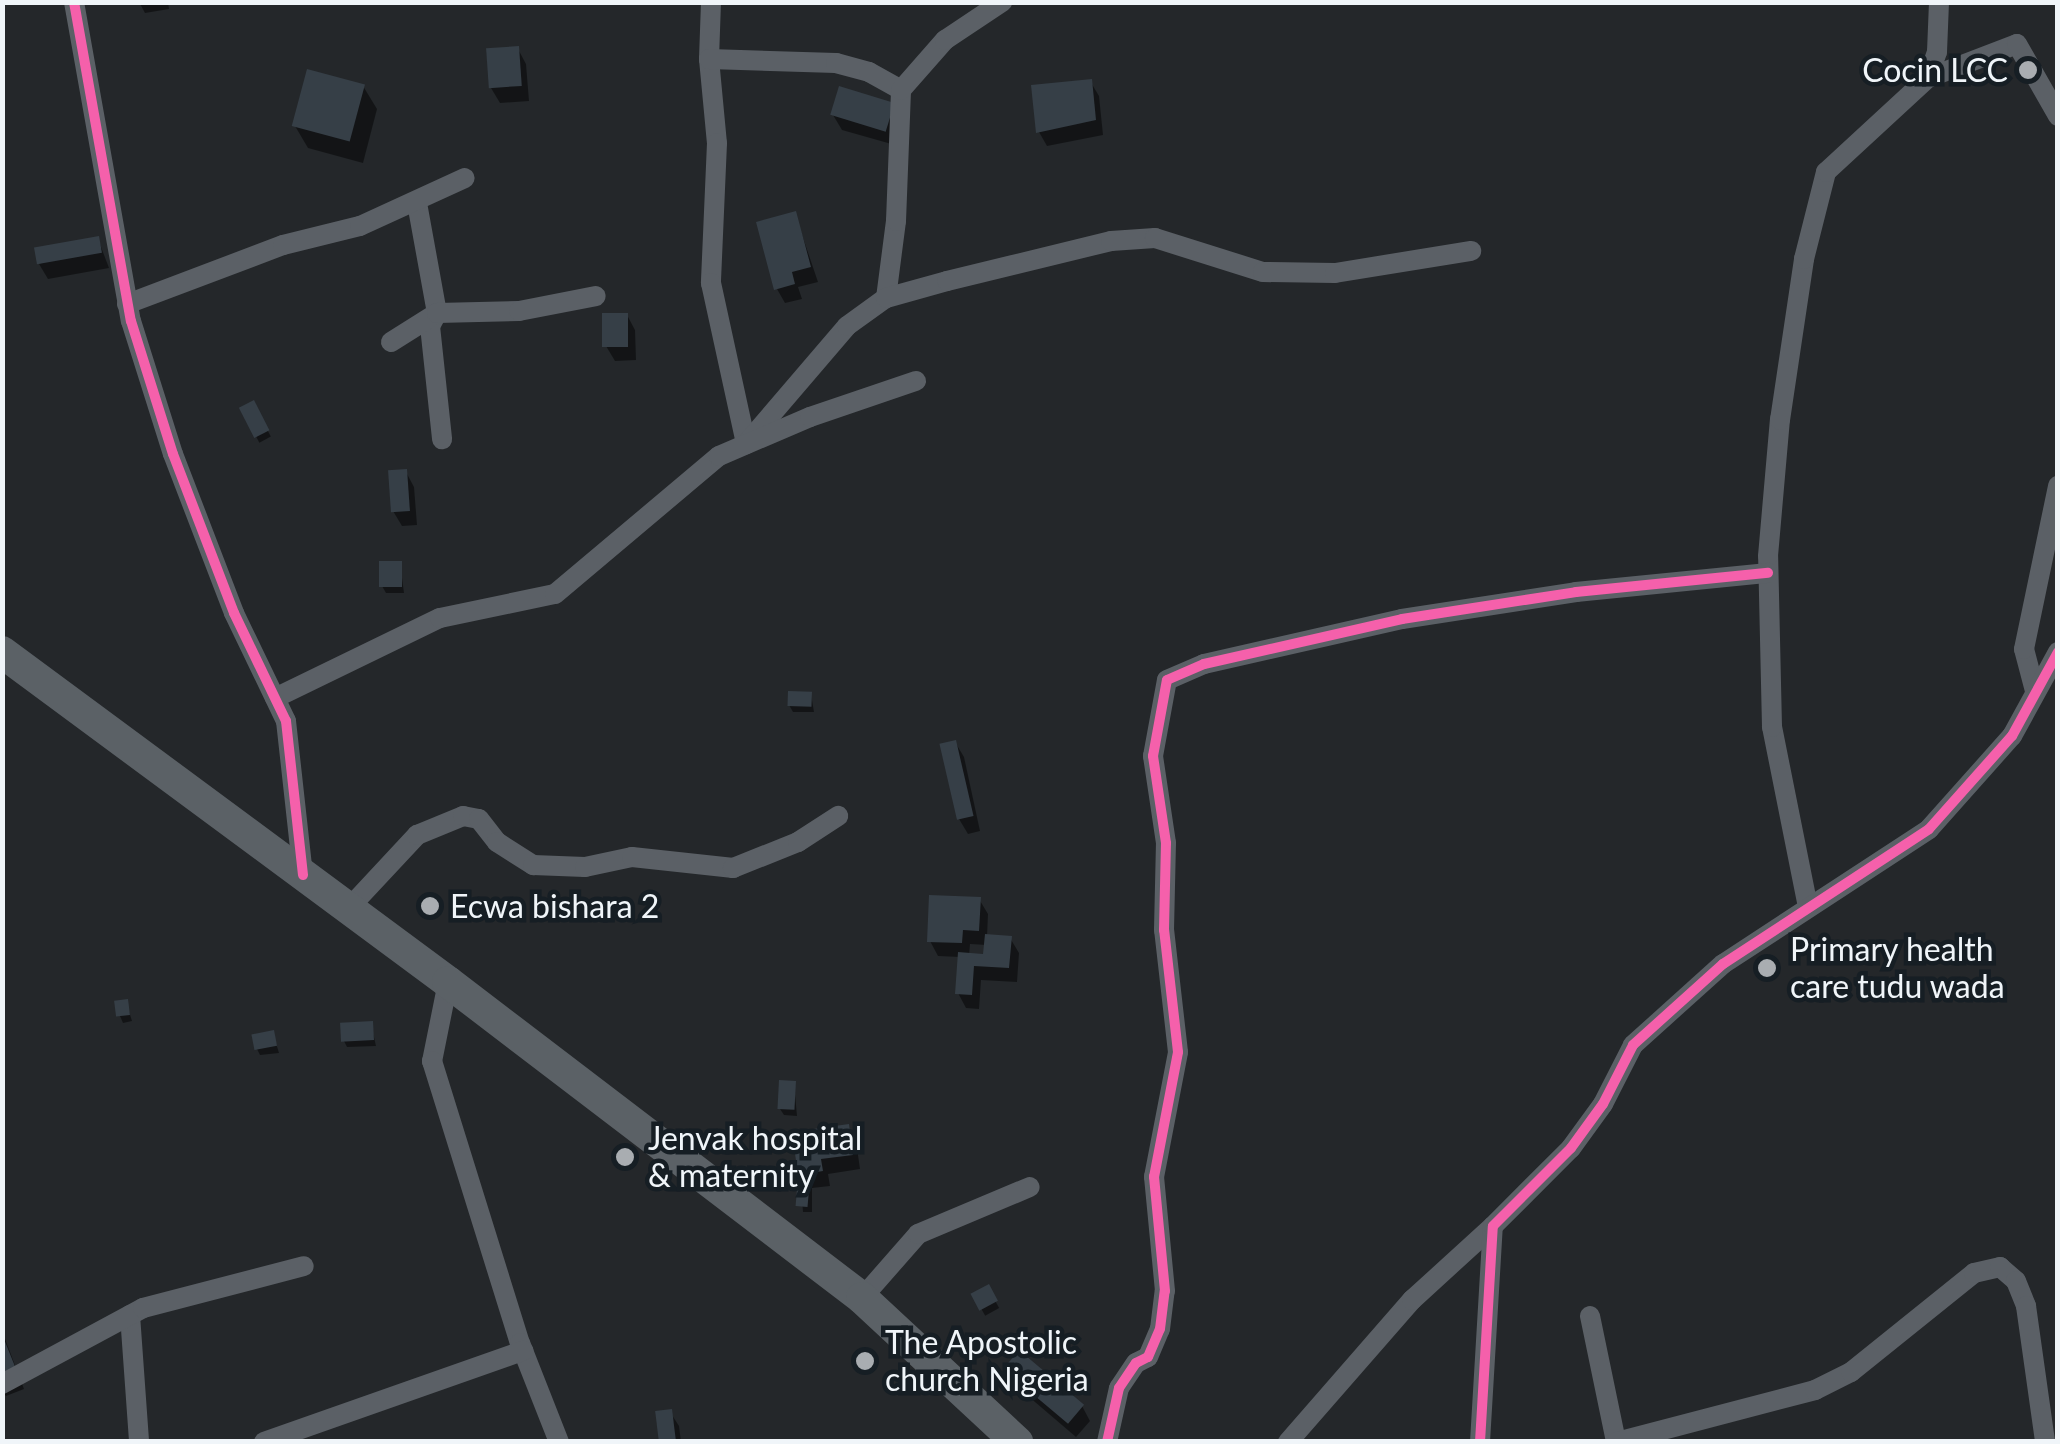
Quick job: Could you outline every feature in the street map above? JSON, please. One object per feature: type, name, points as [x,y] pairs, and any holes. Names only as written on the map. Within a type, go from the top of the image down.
[{"type":"main road","points":[[2,652],[448,982],[862,1298],[1018,1442]]},
{"type":"street","points":[[74,2],[128,304],[172,454],[234,613],[286,721],[303,875]]},
{"type":"street","points":[[710,2],[709,60],[717,143],[711,283],[720,343],[746,444]]},
{"type":"street","points":[[886,298],[896,220],[902,90],[945,40],[1002,2]]},
{"type":"street","points":[[1808,907],[1772,727],[1768,574],[1780,420],[1804,259],[1826,172],[1928,78],[1937,52],[1939,2]]},
{"type":"street","points":[[1928,78],[2017,44],[2058,116]]},
{"type":"street","points":[[709,60],[836,64],[869,72],[902,90]]},
{"type":"street","points":[[128,304],[283,246],[360,226],[465,178]]},
{"type":"street","points":[[416,203],[437,313],[430,326],[442,440]]},
{"type":"street","points":[[746,444],[847,326],[886,298],[1112,240],[1156,238],[1263,272],[1335,274],[1471,251]]},
{"type":"street","points":[[391,342],[437,313],[519,312],[596,296]]},
{"type":"street","points":[[275,698],[440,618],[556,594],[718,456],[916,381]]},
{"type":"street","points":[[2035,691],[2024,649],[2058,486]]},
{"type":"street","points":[[1107,1442],[1119,1388],[1136,1363],[1148,1357],[1160,1328],[1165,1291],[1154,1177],[1178,1052],[1164,930],[1166,843],[1153,756],[1167,680],[1204,664],[1402,619],[1576,592],[1768,574]]},
{"type":"street","points":[[1288,1442],[1412,1300],[1571,1148],[1603,1104],[1634,1045],[1723,964],[1929,828],[2012,736],[2058,652]]},
{"type":"street","points":[[348,908],[418,835],[463,816],[479,819],[497,842],[533,865],[585,867],[632,858],[733,868],[798,842],[838,816]]},
{"type":"street","points":[[448,982],[432,1062],[523,1350],[558,1442]]},
{"type":"street","points":[[862,1298],[918,1234],[1030,1186]]},
{"type":"street","points":[[1480,1442],[1493,1226]]},
{"type":"street","points":[[2,1384],[143,1308],[304,1266]]},
{"type":"street","points":[[1590,1316],[1616,1442],[1815,1390],[1850,1372],[1974,1273],[2000,1267],[2016,1281],[2026,1306],[2045,1442]]},
{"type":"street","points":[[130,1315],[139,1442]]},
{"type":"street","points":[[264,1442],[523,1350]]},
{"type":"building","points":[[519,46],[522,86],[489,88],[486,48]]},
{"type":"building","points":[[307,69],[365,85],[350,142],[292,126]]},
{"type":"building","points":[[1092,79],[1096,120],[1036,133],[1031,85]]},
{"type":"building","points":[[839,86],[894,103],[886,132],[830,115]]},
{"type":"building","points":[[796,211],[811,267],[792,272],[795,284],[774,290],[756,222]]},
{"type":"building","points":[[99,236],[102,253],[37,264],[34,247]]},
{"type":"building","points":[[602,313],[628,313],[628,347],[602,347]]},
{"type":"building","points":[[254,400],[269,430],[254,438],[239,408]]},
{"type":"building","points":[[407,469],[410,511],[391,512],[388,470]]},
{"type":"building","points":[[379,561],[402,561],[402,587],[379,587]]},
{"type":"building","points":[[788,691],[812,692],[811,707],[787,706]]},
{"type":"building","points":[[956,740],[974,816],[957,820],[939,744]]},
{"type":"building","points":[[929,895],[981,897],[979,931],[963,930],[962,943],[927,942]]},
{"type":"building","points":[[985,934],[1012,936],[1009,968],[974,966],[972,995],[955,994],[958,952],[983,954]]},
{"type":"building","points":[[128,999],[130,1015],[116,1017],[114,1001]]},
{"type":"building","points":[[373,1021],[374,1040],[341,1042],[340,1023]]},
{"type":"building","points":[[274,1030],[277,1046],[254,1050],[251,1034]]},
{"type":"building","points":[[779,1080],[796,1081],[794,1110],[777,1109]]},
{"type":"building","points":[[849,1124],[853,1155],[821,1159],[823,1171],[798,1175],[792,1132]]},
{"type":"building","points":[[798,1178],[810,1179],[808,1207],[796,1206]]},
{"type":"building","points":[[989,1284],[998,1301],[979,1311],[970,1294]]},
{"type":"building","points":[[2,1334],[18,1374],[2,1380]]},
{"type":"building","points":[[1019,1350],[1084,1405],[1068,1424],[1003,1369]]},
{"type":"building","points":[[672,1409],[676,1442],[659,1442],[655,1411]]},
{"type":"cycle path","points":[[74,2],[131,321],[173,454],[234,613],[286,721],[303,875]]},
{"type":"cycle path","points":[[1107,1442],[1119,1388],[1136,1363],[1148,1357],[1160,1329],[1165,1291],[1154,1177],[1178,1052],[1164,930],[1166,843],[1153,756],[1167,680],[1204,664],[1402,619],[1576,592],[1768,573]]},
{"type":"cycle path","points":[[1480,1442],[1493,1226],[1571,1148],[1603,1104],[1633,1045],[1723,964],[1929,829],[2012,736],[2058,652]]},
{"type":"place","name":"Cocin LCC","points":[[2028,70]]},
{"type":"place","name":"Ecwa bishara 2","points":[[430,906]]},
{"type":"place","name":"Primary health care tudu wada","points":[[1767,968]]},
{"type":"place","name":"Jenvak hospital & maternity","points":[[625,1157]]},
{"type":"place","name":"The Apostolic church Nigeria","points":[[865,1361]]}]
